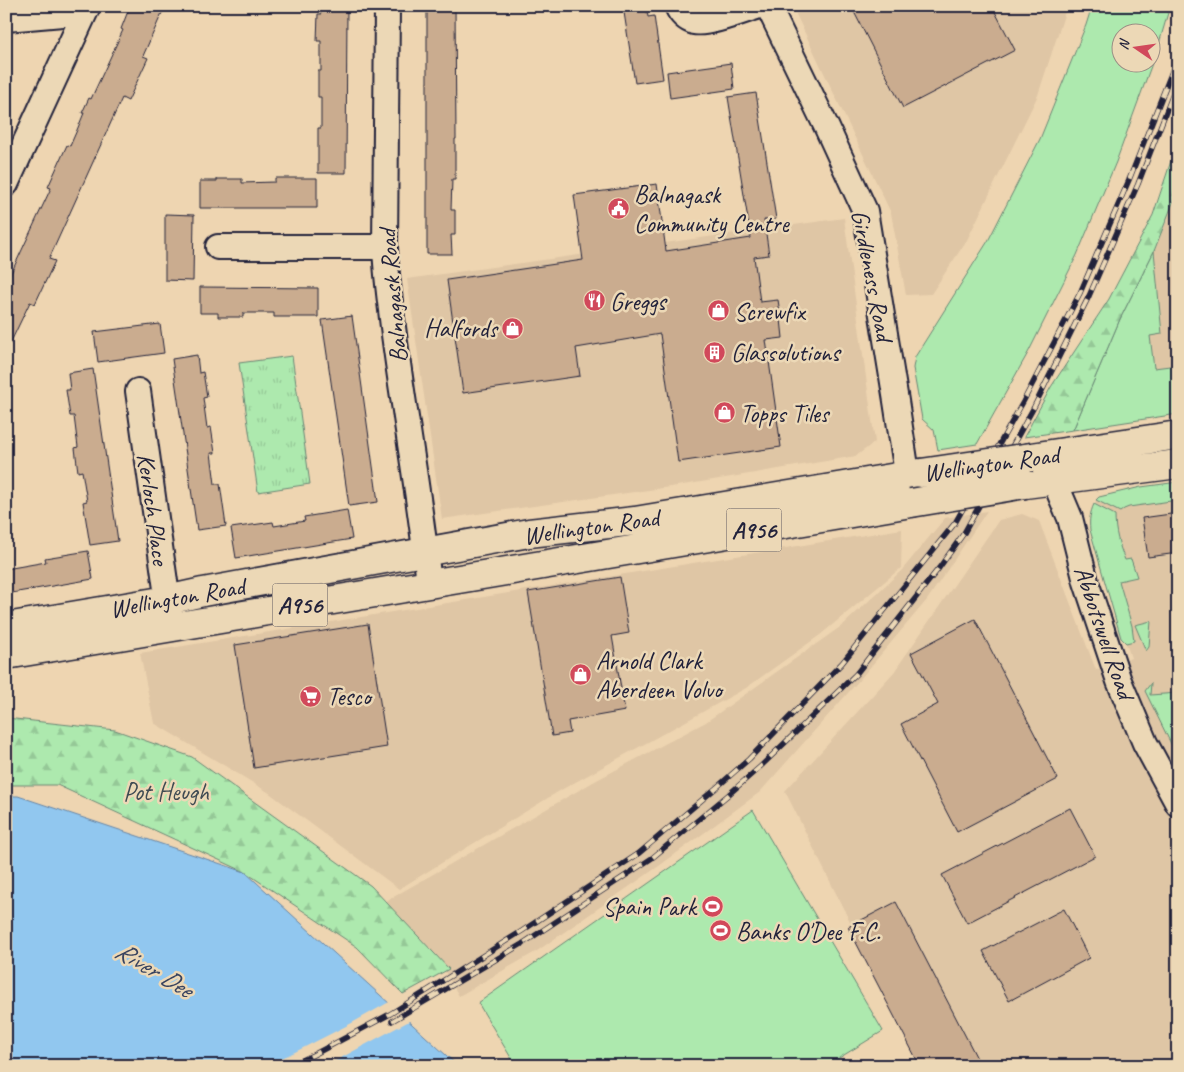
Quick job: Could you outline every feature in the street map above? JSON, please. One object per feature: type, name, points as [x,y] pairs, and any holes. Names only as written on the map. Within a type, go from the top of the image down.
[{"type":"main road","name":"Wellington Road","points":[[6,627],[170,613],[429,584],[1025,484],[1046,464],[1178,435]]},
{"type":"main road","name":"Wellington Road","points":[[6,655],[170,613],[212,590],[529,533],[635,521],[914,474],[1046,464],[1178,464]]},
{"type":"street","name":"Balnagask Road","points":[[387,6],[386,267],[398,369],[426,552],[429,584]]},
{"type":"street","points":[[677,6],[686,18],[695,22],[709,21],[759,6]]},
{"type":"street","name":"Girdleness Road","points":[[768,6],[865,211],[896,401],[914,474],[911,502]]},
{"type":"street","points":[[6,19],[86,9]]},
{"type":"street","points":[[6,184],[86,9]]},
{"type":"street","points":[[218,248],[385,247]]},
{"type":"street","name":"Kerloch Place","points":[[138,392],[170,613]]},
{"type":"street","name":"Abbotswell Road","points":[[1046,464],[1070,518],[1086,582],[1119,680],[1145,743],[1178,804]]},
{"type":"shaded area","points":[[792,6],[1067,6],[1038,95],[967,240],[931,294],[906,295],[891,213]]},
{"type":"shaded area","points":[[1178,190],[1178,414],[1073,430],[1120,319],[1154,251]]},
{"type":"shaded area","points":[[844,218],[875,442],[856,456],[677,486],[442,519],[407,279]]},
{"type":"shaded area","points":[[1178,482],[1178,1066],[922,1066],[785,791],[894,672],[999,520],[1022,514],[1039,521],[1096,670],[1131,658],[1126,643],[1121,638],[1090,530],[1090,514],[1099,497],[1141,487]]},
{"type":"shaded area","points":[[987,511],[927,600],[760,792],[659,866],[537,951],[459,996],[441,965],[381,904],[595,781],[706,722],[843,625],[902,570],[945,518]]},
{"type":"shaded area","points":[[902,529],[901,568],[820,635],[746,688],[561,790],[399,889],[268,792],[154,723],[140,653]]},
{"type":"green space","points":[[1092,6],[1170,6],[1162,33],[1162,22],[1112,22],[1112,72],[1149,72],[1116,162],[1077,255],[1029,351],[977,444],[938,450],[934,430],[922,419],[913,368],[915,357],[988,241],[1040,139]]},
{"type":"green space","points":[[1178,140],[1178,190],[1154,251],[1120,319],[1073,430],[1024,437],[1051,387],[1109,299],[1153,215]]},
{"type":"green space","points":[[1154,251],[1162,334],[1150,336],[1154,368],[1178,365],[1178,414],[1073,430],[1120,319]]},
{"type":"green space","points":[[292,356],[310,484],[258,492],[239,363]]},
{"type":"green space","points":[[1178,482],[1178,500],[1129,507],[1120,512],[1096,500],[1099,497],[1141,487]]},
{"type":"green space","points":[[1094,504],[1115,515],[1121,549],[1125,560],[1131,559],[1137,577],[1119,581],[1132,626],[1134,641],[1126,643],[1121,638],[1090,530],[1090,517]]},
{"type":"green space","points":[[1151,621],[1149,647],[1146,651],[1135,625]]},
{"type":"green space","points":[[1151,683],[1150,695],[1178,693],[1178,758],[1145,691]]},
{"type":"green space","name":"Pot Heugh","points":[[6,718],[115,730],[192,757],[371,886],[449,969],[403,994],[357,947],[245,872],[57,785],[6,785]]},
{"type":"green space","name":"Banks O'Dee F.C.","points":[[753,810],[883,1031],[826,1066],[516,1066],[478,1003]]},
{"type":"water","name":"River Dee","points":[[6,796],[18,796],[245,872],[458,1066],[6,1066]]},
{"type":"pier","points":[[391,1001],[411,1020],[326,1066],[264,1066],[350,1024]]},
{"type":"building","points":[[130,6],[165,6],[143,56],[148,58],[128,101],[122,98],[49,259],[55,261],[35,304],[30,302],[6,352],[6,284],[51,188],[48,187],[67,145],[70,146],[84,113],[82,113],[89,98],[91,99],[123,30],[121,29]]},
{"type":"building","points":[[321,6],[347,6],[346,173],[318,173],[318,128],[321,128],[321,97],[318,97],[318,71],[321,71],[321,41],[317,41],[318,14],[321,14]]},
{"type":"building","points":[[427,6],[455,6],[456,139],[455,179],[452,179],[451,210],[455,210],[455,235],[451,235],[452,254],[427,254]]},
{"type":"building","points":[[623,6],[646,6],[648,17],[654,16],[663,79],[635,83]]},
{"type":"building","points":[[851,6],[992,6],[1015,50],[903,108]]},
{"type":"building","points":[[731,63],[734,89],[670,98],[667,72]]},
{"type":"building","points":[[756,93],[776,219],[764,220],[769,255],[754,257],[760,302],[778,300],[781,319],[783,338],[766,340],[781,447],[678,462],[660,334],[576,348],[580,376],[463,393],[447,280],[583,260],[574,195],[657,184],[666,251],[751,238],[728,97]]},
{"type":"building","points":[[275,178],[317,178],[317,208],[200,208],[200,181],[242,179],[242,183],[275,182]]},
{"type":"building","points":[[165,214],[194,215],[193,281],[165,280]]},
{"type":"building","points":[[200,287],[318,288],[318,317],[274,317],[274,313],[243,313],[243,317],[218,317],[218,313],[200,313]]},
{"type":"building","points":[[352,316],[378,502],[349,506],[322,320]]},
{"type":"building","points":[[160,324],[164,353],[98,362],[94,332]]},
{"type":"building","points":[[197,355],[199,373],[203,372],[207,397],[203,398],[207,428],[211,427],[215,453],[211,453],[215,484],[220,484],[226,526],[197,530],[172,359]]},
{"type":"building","points":[[93,369],[118,541],[90,545],[83,502],[87,501],[82,471],[78,472],[75,448],[78,447],[74,416],[70,416],[66,390],[70,390],[68,373]]},
{"type":"building","points":[[347,510],[352,539],[236,558],[231,528],[273,522],[274,526],[305,521],[304,517]]},
{"type":"building","points":[[1178,513],[1178,553],[1148,557],[1142,518]]},
{"type":"building","points":[[88,551],[93,579],[6,594],[6,569],[46,562],[45,558]]},
{"type":"building","name":"Arnold Clark Aberdeen Volvo","points":[[620,577],[629,633],[612,636],[625,711],[568,721],[570,733],[552,736],[528,592]]},
{"type":"building","points":[[975,619],[1058,779],[957,832],[901,724],[938,704],[911,653]]},
{"type":"building","name":"Tesco","points":[[368,624],[387,747],[254,768],[235,645]]},
{"type":"building","points":[[1070,808],[1095,856],[967,923],[942,875]]},
{"type":"building","points":[[896,902],[981,1066],[920,1066],[848,927]]},
{"type":"building","points":[[1064,909],[1089,958],[1009,1001],[983,951]]},
{"type":"railway","points":[[290,1066],[390,1014],[522,931],[638,854],[749,759],[842,663],[955,523],[1023,402],[1080,293],[1129,180],[1178,56]]},
{"type":"railway","points":[[392,1021],[522,944],[652,858],[761,766],[856,674],[964,533],[1034,407],[1089,296],[1138,184],[1178,81]]},
{"type":"place","name":"Balnagask Community Centre","points":[[618,208]]},
{"type":"place","name":"Greggs","points":[[594,301]]},
{"type":"place","name":"Screwfix","points":[[718,311]]},
{"type":"place","name":"Halfords","points":[[513,328]]},
{"type":"place","name":"Glassolutions","points":[[715,352]]},
{"type":"place","name":"Topps Tiles","points":[[724,413]]},
{"type":"place","name":"Arnold Clark Aberdeen Volvo","points":[[580,674]]},
{"type":"place","name":"Tesco","points":[[311,696]]},
{"type":"place","name":"Spain Park","points":[[712,906]]},
{"type":"place","name":"Banks O'Dee F.C.","points":[[720,931]]}]
